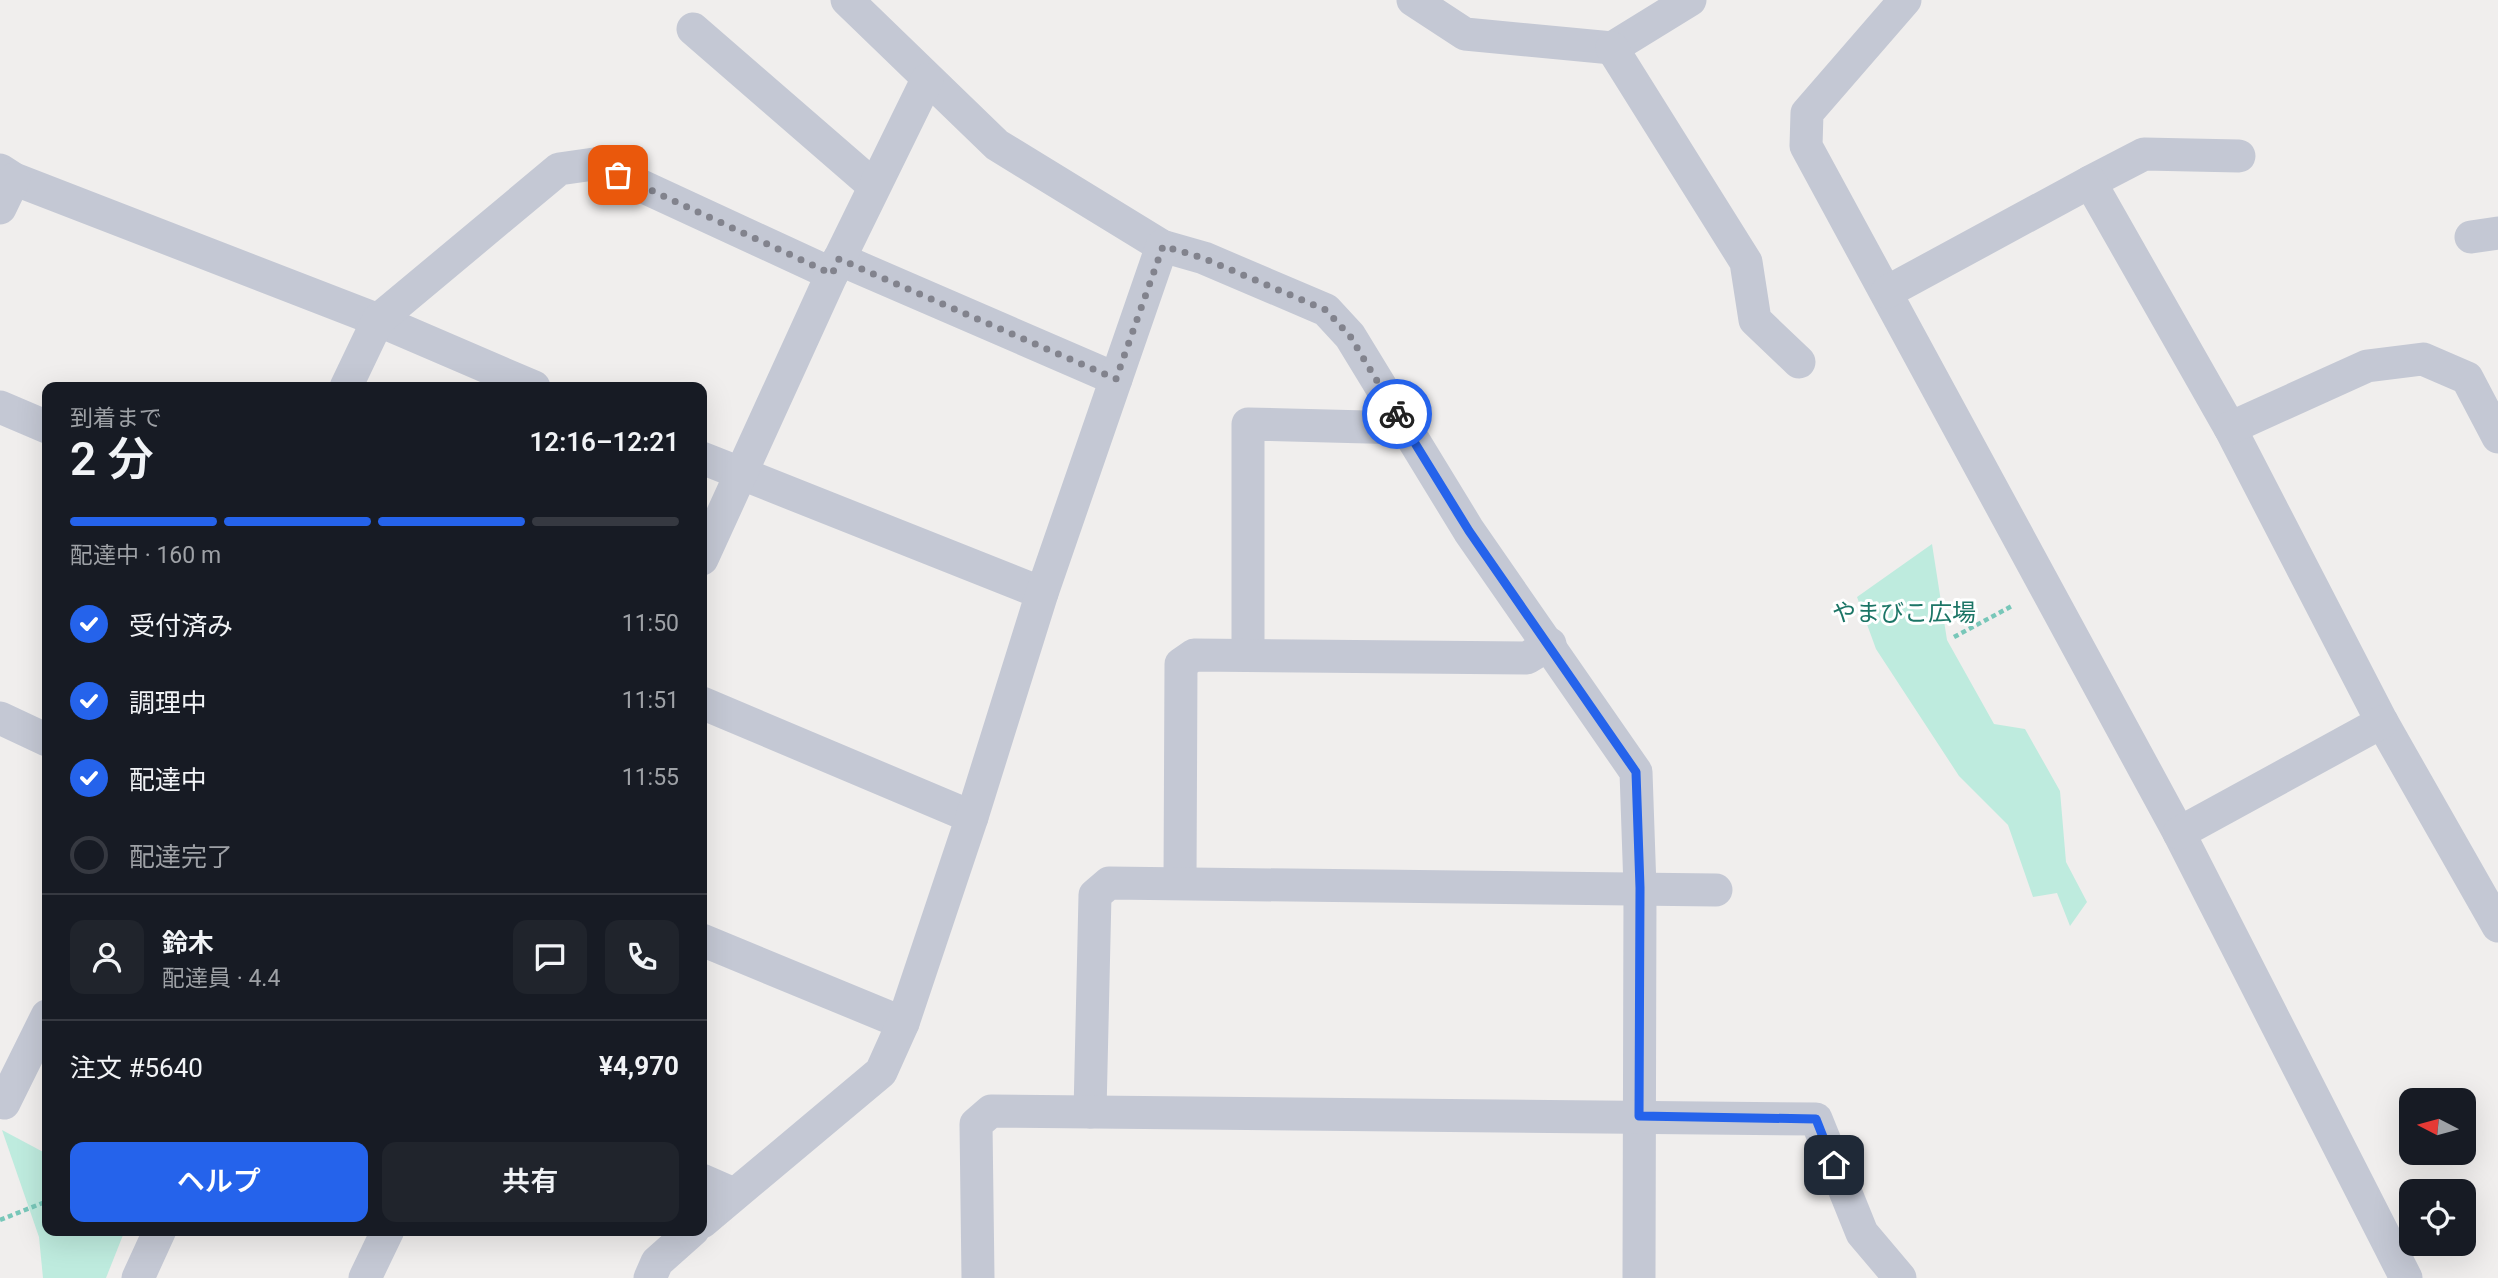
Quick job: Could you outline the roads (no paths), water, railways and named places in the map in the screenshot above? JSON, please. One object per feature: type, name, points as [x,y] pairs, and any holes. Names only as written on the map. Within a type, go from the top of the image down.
[{"type":"street","points":[[847,0],[997,145],[1163,246],[1203,258],[1326,310],[1350,336],[1469,531],[1550,644],[1636,772],[1640,888],[1639,1278]]},
{"type":"street","points":[[1413,0],[1465,34],[1612,48],[1690,0]]},
{"type":"street","points":[[1905,0],[1807,113],[1806,146],[2179,833],[2406,1278]]},
{"type":"street","points":[[693,29],[874,186]]},
{"type":"street","points":[[1612,48],[1746,262],[1755,320],[1800,362]]},
{"type":"street","points":[[707,548],[835,266],[927,80]]},
{"type":"street","points":[[1887,292],[2144,154],[2239,156]]},
{"type":"street","points":[[348,382],[378,320],[559,169],[594,164],[835,266],[1116,379]]},
{"type":"street","points":[[2090,182],[2230,428],[2382,722],[2498,926]]},
{"type":"street","points":[[5,186],[378,320],[522,382]]},
{"type":"street","points":[[707,1218],[881,1072],[903,1023],[972,817],[1042,593],[1163,246]]},
{"type":"street","points":[[2230,428],[2367,366],[2423,359],[2467,378],[2498,437]]},
{"type":"street","points":[[0,407],[42,425]]},
{"type":"street","points":[[1248,654],[1248,424],[1406,428]]},
{"type":"street","points":[[707,460],[1042,593]]},
{"type":"street","points":[[1180,883],[1181,664],[1194,654],[1527,658],[1550,644]]},
{"type":"street","points":[[707,705],[972,817]]},
{"type":"street","points":[[0,718],[42,738]]},
{"type":"street","points":[[2179,833],[2382,722]]},
{"type":"street","points":[[1090,1112],[1095,895],[1109,883],[1716,890]]},
{"type":"street","points":[[707,942],[903,1023]]},
{"type":"street","points":[[4,1103],[42,1026]]},
{"type":"street","points":[[978,1278],[976,1124],[991,1111],[1816,1119],[1862,1233],[1900,1278]]},
{"type":"street","points":[[707,1182],[734,1194]]},
{"type":"street","points":[[138,1278],[157,1236]]},
{"type":"street","points":[[365,1278],[385,1236]]},
{"type":"street","points":[[650,1278],[657,1262],[686,1236]]},
{"type":"park label","name":"やまびこ広場","points":[[1904,613]]}]
